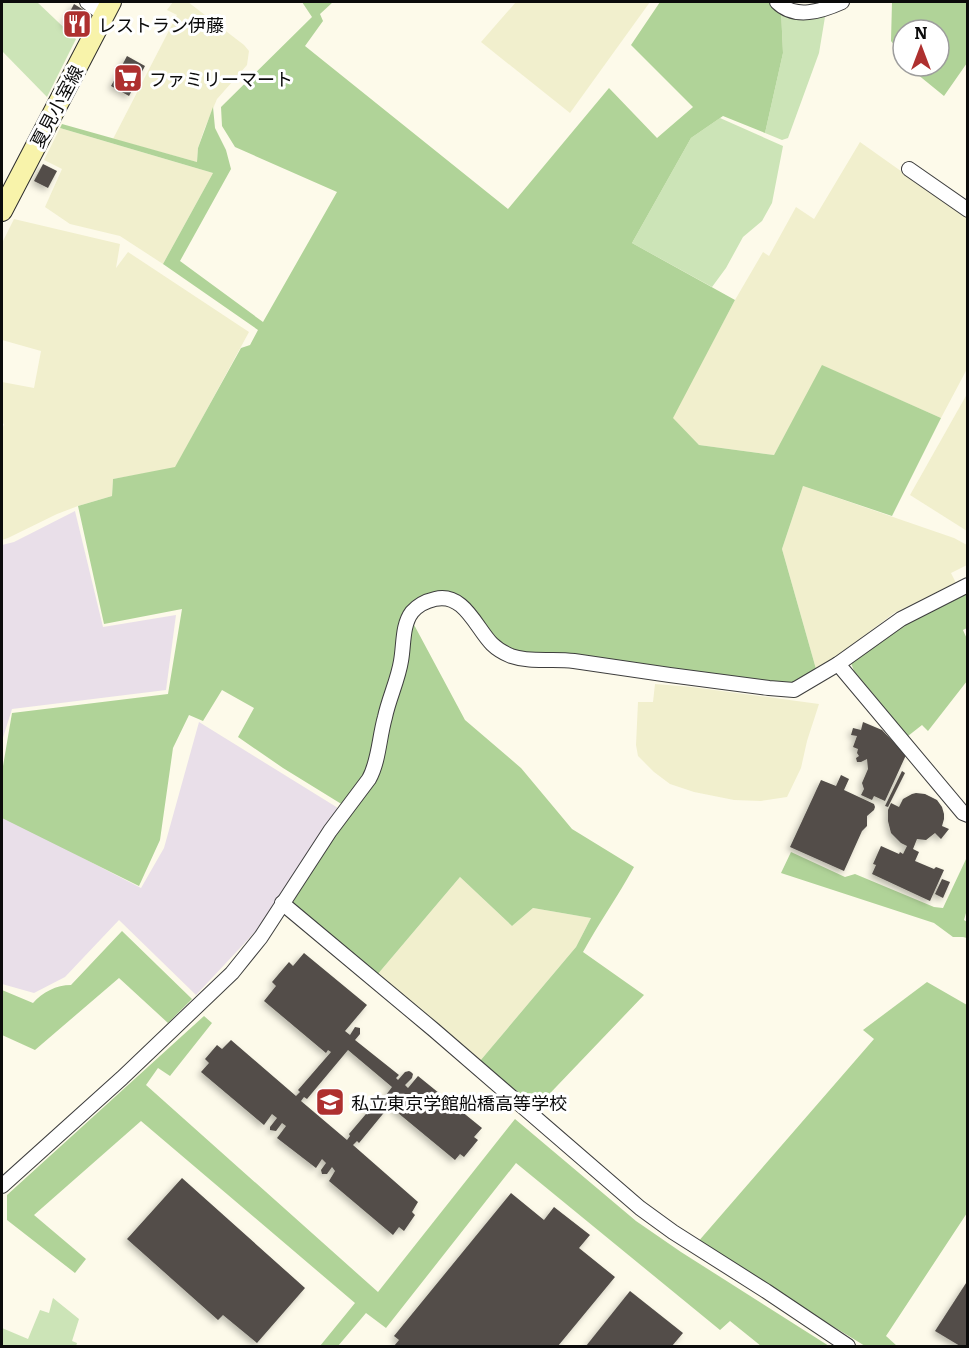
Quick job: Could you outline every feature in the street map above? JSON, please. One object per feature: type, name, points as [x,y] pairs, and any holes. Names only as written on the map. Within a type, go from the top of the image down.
[{"type":"main road","name":"夏見小室線","points":[[2,211],[107,8]]},
{"type":"street","points":[[87,2],[107,8]]},
{"type":"street","points":[[777,2],[789,10],[806,13],[842,2]]},
{"type":"street","points":[[909,169],[968,210]]},
{"type":"street","points":[[2,1186],[122,1078],[232,973],[261,937],[330,831],[374,770],[385,717],[401,661],[405,627],[411,614],[420,605],[439,598],[451,600],[464,607],[494,647],[524,660],[572,661],[611,668],[794,690],[838,663],[901,619],[968,585]]},
{"type":"street","points":[[838,663],[963,813],[968,815]]},
{"type":"street","points":[[282,903],[426,1023],[640,1208],[848,1347]]},
{"type":"shaded area","points":[[173,2],[188,2],[249,51],[247,65],[217,99],[198,148],[197,162],[113,139],[177,15],[167,10]]},
{"type":"shaded area","points":[[516,2],[650,2],[570,113],[481,42]]},
{"type":"shaded area","points":[[60,128],[213,173],[163,264],[120,236],[70,224],[45,207],[62,169],[44,160]]},
{"type":"shaded area","points":[[860,142],[967,218],[967,369],[941,418],[823,366],[774,455],[699,445],[672,418],[763,252],[769,256],[796,207],[814,219]]},
{"type":"shaded area","points":[[14,219],[120,244],[116,268],[128,252],[249,332],[175,468],[113,479],[112,496],[57,514],[2,540],[2,430],[4,424],[2,423],[2,382],[34,388],[41,351],[2,340],[2,243]]},
{"type":"shaded area","points":[[967,394],[967,531],[910,495]]},
{"type":"shaded area","points":[[803,486],[954,538],[967,545],[967,565],[951,573],[956,583],[894,613],[836,657],[816,669],[782,549]]},
{"type":"shaded area","points":[[75,511],[103,627],[176,615],[166,690],[12,709],[2,741],[2,545],[14,542]]},
{"type":"shaded area","points":[[655,684],[819,704],[801,768],[787,797],[761,801],[734,800],[694,792],[670,784],[654,772],[638,756],[636,745],[638,702],[653,702]]},
{"type":"shaded area","points":[[199,722],[338,808],[255,932],[196,995],[119,920],[65,977],[34,993],[2,984],[2,816],[141,888],[164,848]]},
{"type":"shaded area","points":[[460,877],[512,926],[533,908],[591,918],[576,947],[480,1061],[377,975]]},
{"type":"green space","points":[[2,2],[37,2],[76,39],[47,97],[2,51]]},
{"type":"green space","points":[[302,2],[333,2],[320,14],[323,21],[305,46],[508,209],[609,88],[657,138],[693,107],[631,45],[660,2],[772,2],[781,10],[783,53],[765,133],[723,116],[691,138],[632,243],[735,300],[673,418],[699,445],[774,455],[822,365],[941,418],[892,516],[803,486],[782,549],[816,669],[789,685],[517,652],[500,645],[439,592],[429,594],[413,602],[404,612],[398,627],[395,660],[368,768],[343,805],[238,737],[254,708],[222,690],[203,721],[189,715],[173,748],[160,840],[139,886],[2,818],[2,772],[12,713],[168,694],[182,609],[104,624],[78,506],[112,496],[113,479],[175,467],[241,348],[250,345],[258,330],[163,264],[213,173],[60,128],[62,124],[197,162],[198,148],[213,107],[215,128],[226,150],[231,169],[180,261],[263,322],[337,192],[235,147],[222,126],[221,107],[312,17]]},
{"type":"green space","points":[[892,2],[967,2],[967,63],[944,96],[922,78],[951,78],[951,18],[892,18]]},
{"type":"green space","points":[[781,10],[824,15],[825,17],[819,53],[788,138],[782,140],[765,133],[783,53]]},
{"type":"green space","points":[[720,118],[783,146],[772,203],[762,221],[743,237],[726,268],[712,287],[632,243],[691,138]]},
{"type":"green space","points":[[967,593],[967,628],[963,630],[967,639],[967,681],[928,731],[922,725],[908,736],[854,671],[851,663],[905,624]]},
{"type":"green space","points":[[412,621],[465,720],[521,768],[572,829],[634,867],[583,952],[644,995],[535,1109],[480,1061],[576,947],[591,918],[533,908],[512,926],[460,877],[377,975],[292,904],[291,897],[376,775]]},
{"type":"green space","points":[[791,852],[845,877],[855,874],[934,907],[943,908],[967,857],[968,906],[964,920],[967,922],[967,938],[953,937],[934,923],[781,873]]},
{"type":"green space","points":[[122,931],[192,999],[168,1023],[119,978],[35,1050],[2,1035],[2,990],[33,1003],[50,990],[71,985]]},
{"type":"green space","points":[[927,982],[967,1005],[967,1213],[886,1336],[897,1346],[865,1346],[697,1243],[874,1039],[863,1030]]},
{"type":"green space","points":[[204,1016],[212,1023],[170,1076],[158,1068],[146,1085],[378,1292],[515,1119],[636,1221],[829,1346],[761,1346],[730,1321],[720,1330],[516,1163],[386,1328],[366,1313],[338,1346],[320,1346],[355,1303],[141,1121],[34,1215],[86,1259],[75,1273],[7,1220],[7,1195]]},
{"type":"green space","points":[[53,1298],[79,1319],[72,1341],[77,1343],[76,1346],[2,1345],[2,1328],[28,1339],[40,1310],[49,1313]]},
{"type":"building","points":[[74,4],[87,12],[88,16],[79,32],[64,23]]},
{"type":"building","points":[[127,56],[145,66],[129,96],[111,86]]},
{"type":"building","points":[[43,164],[57,171],[48,188],[34,181]]},
{"type":"building","points":[[863,722],[882,730],[906,755],[885,801],[874,796],[872,800],[861,795],[864,789],[862,783],[868,769],[867,759],[857,762],[858,749],[853,747],[857,736],[851,735],[853,728],[861,730]]},
{"type":"building","points":[[902,771],[905,773],[888,807],[885,806]]},
{"type":"building","points":[[841,775],[849,779],[844,790],[874,804],[875,807],[867,816],[867,826],[862,831],[844,871],[790,847],[821,780],[836,786]]},
{"type":"building","points":[[916,793],[925,794],[937,800],[944,814],[942,826],[949,829],[941,839],[935,833],[926,840],[917,839],[913,849],[919,852],[915,861],[934,869],[936,867],[944,870],[930,901],[872,874],[876,865],[873,864],[881,846],[903,854],[907,846],[891,833],[888,810],[891,803],[899,807],[903,799]]},
{"type":"building","points":[[942,879],[950,882],[943,898],[935,894]]},
{"type":"building","points":[[304,953],[367,1005],[345,1031],[350,1035],[355,1027],[360,1028],[360,1034],[355,1040],[399,1075],[396,1078],[398,1080],[405,1072],[411,1072],[412,1078],[405,1085],[408,1088],[418,1076],[482,1128],[474,1137],[478,1140],[464,1157],[460,1154],[455,1160],[392,1108],[401,1097],[396,1094],[385,1107],[387,1109],[359,1143],[357,1141],[353,1145],[418,1202],[412,1212],[415,1215],[404,1231],[399,1227],[393,1235],[329,1181],[335,1171],[332,1167],[327,1174],[322,1174],[321,1170],[326,1163],[322,1159],[316,1168],[277,1138],[286,1126],[282,1123],[276,1131],[270,1130],[277,1118],[272,1114],[264,1125],[201,1072],[209,1063],[205,1059],[217,1045],[222,1049],[231,1040],[296,1096],[300,1092],[298,1090],[331,1052],[328,1050],[326,1053],[264,1001],[276,986],[272,982],[289,962],[293,966]],"holes":[[[348,1050],[392,1087],[380,1103],[377,1101],[349,1134],[347,1140],[301,1101],[304,1097],[307,1099]]]},
{"type":"building","points":[[182,1178],[305,1288],[257,1343],[223,1315],[218,1320],[127,1239]]},
{"type":"building","points":[[511,1193],[544,1220],[554,1207],[590,1235],[579,1248],[615,1277],[558,1346],[394,1346],[399,1340],[394,1336]]},
{"type":"building","points":[[968,1280],[968,1346],[960,1346],[935,1331]]},
{"type":"building","points":[[630,1291],[683,1333],[672,1346],[586,1346]]},
{"type":"place","name":"レストラン伊藤","points":[[77,24]]},
{"type":"place","name":"ファミリーマート","points":[[128,78]]},
{"type":"place","name":"私立東京学館船橋高等学校","points":[[330,1102]]}]
